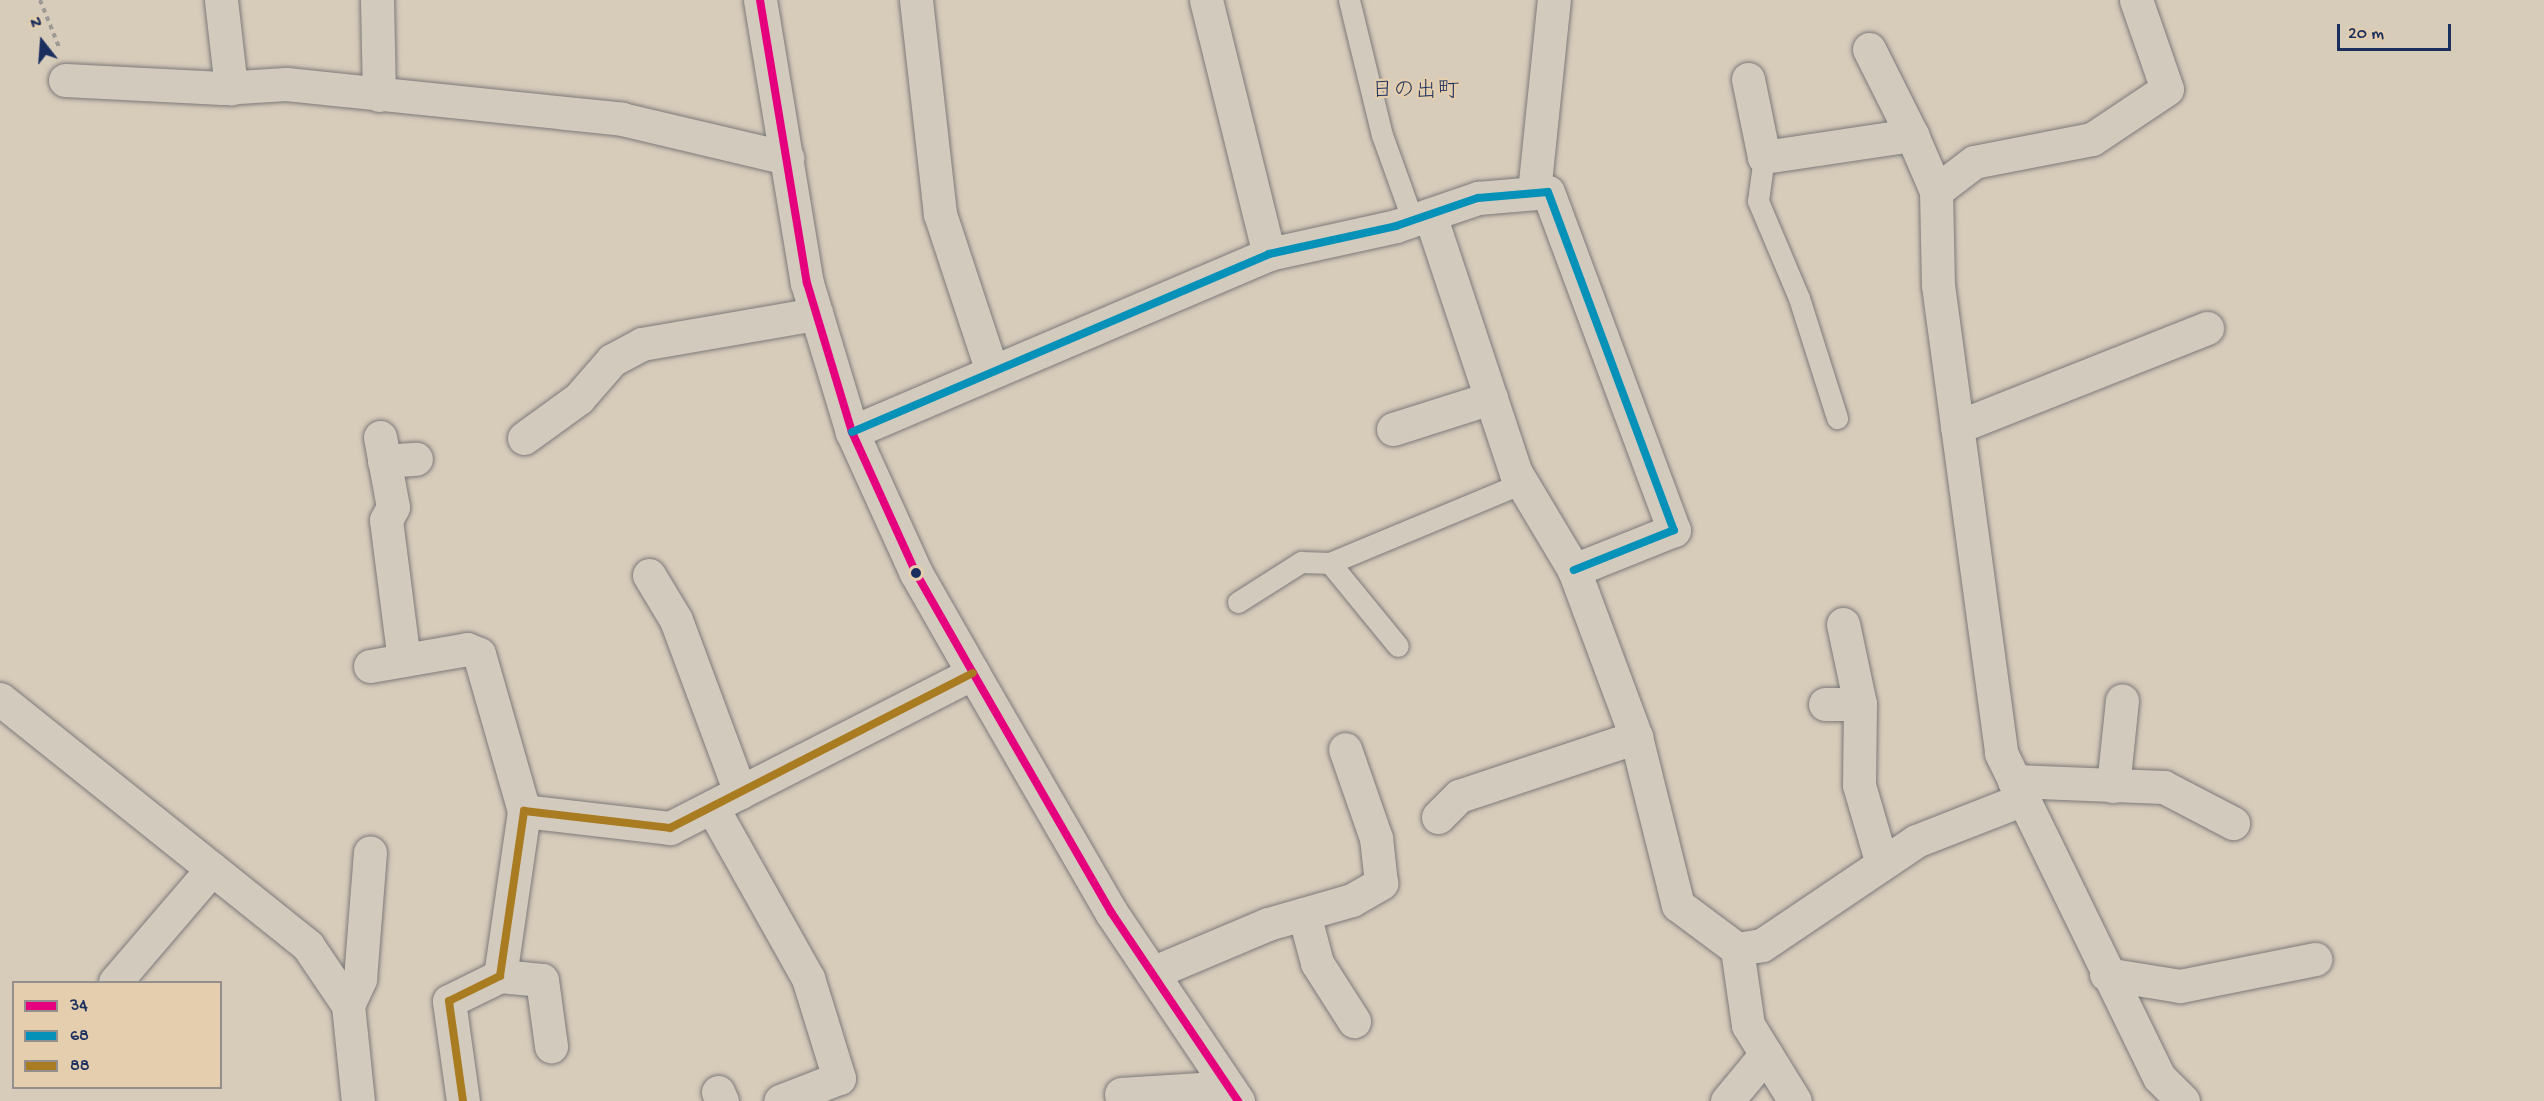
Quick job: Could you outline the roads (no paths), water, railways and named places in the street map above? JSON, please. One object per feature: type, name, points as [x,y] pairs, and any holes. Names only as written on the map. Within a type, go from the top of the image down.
[{"type":"street","points":[[221,0],[231,88]]},
{"type":"street","points":[[377,0],[379,95]]},
{"type":"street","points":[[760,0],[816,314],[852,432],[916,573],[973,673],[1152,973],[1233,1094]]},
{"type":"street","points":[[916,0],[940,214],[992,371]]},
{"type":"street","points":[[1206,0],[1269,254]]},
{"type":"street","points":[[1534,192],[1554,0]]},
{"type":"street","points":[[1936,191],[1974,162],[2092,139],[2167,88],[2136,0]]},
{"type":"street","points":[[1869,49],[1912,135],[1936,191],[1938,285],[2001,753],[2106,974],[2159,1077],[2183,1101]]},
{"type":"street","points":[[65,80],[231,88],[286,84],[622,119],[787,158]]},
{"type":"street","points":[[1748,80],[1764,157],[1912,135]]},
{"type":"street","points":[[852,432],[1269,254],[1422,218],[1478,198],[1548,192],[1674,530],[1574,570]]},
{"type":"street","points":[[1422,218],[1522,483],[1574,570],[1636,737],[1678,905],[1737,949],[1748,1025],[1795,1101]]},
{"type":"street","points":[[524,438],[579,398],[612,360],[642,344],[816,314]]},
{"type":"street","points":[[1957,427],[2207,328]]},
{"type":"street","points":[[1394,429],[1491,398]]},
{"type":"street","points":[[393,452],[404,660]]},
{"type":"street","points":[[649,575],[676,620],[726,800],[808,978],[839,1078],[780,1101]]},
{"type":"street","points":[[1843,624],[1860,704],[1859,785],[1882,864]]},
{"type":"street","points":[[370,666],[467,649],[479,654],[524,811],[500,976]]},
{"type":"street","points":[[524,811],[670,828],[973,673]]},
{"type":"street","points":[[0,699],[308,946],[348,1005],[358,1101]]},
{"type":"street","points":[[2113,786],[2122,700]]},
{"type":"street","points":[[1825,704],[1860,704]]},
{"type":"street","points":[[1438,817],[1459,796],[1636,737]]},
{"type":"street","points":[[1152,973],[1304,914],[1352,900],[1381,883],[1376,838],[1345,749]]},
{"type":"street","points":[[1737,949],[1762,945],[1916,841],[2018,790],[2113,786],[2164,788],[2233,823]]},
{"type":"street","points":[[348,1005],[360,979],[370,852]]},
{"type":"street","points":[[116,981],[212,869]]},
{"type":"street","points":[[1304,914],[1317,963],[1354,1021]]},
{"type":"street","points":[[2106,974],[2180,986],[2315,959]]},
{"type":"street","points":[[463,1101],[449,1000],[500,976],[542,980],[551,1046]]},
{"type":"street","points":[[1726,1101],[1766,1054]]},
{"type":"street","points":[[1121,1094],[1233,1094]]},
{"type":"lane","points":[[1350,0],[1382,135],[1422,218]]},
{"type":"lane","points":[[1764,157],[1758,201],[1799,298],[1837,418]]},
{"type":"lane","points":[[1238,602],[1301,562],[1330,563],[1522,483]]},
{"type":"lane","points":[[1330,563],[1398,646]]},
{"type":"district","name":"日の出町","points":[[1415,93]]}]
